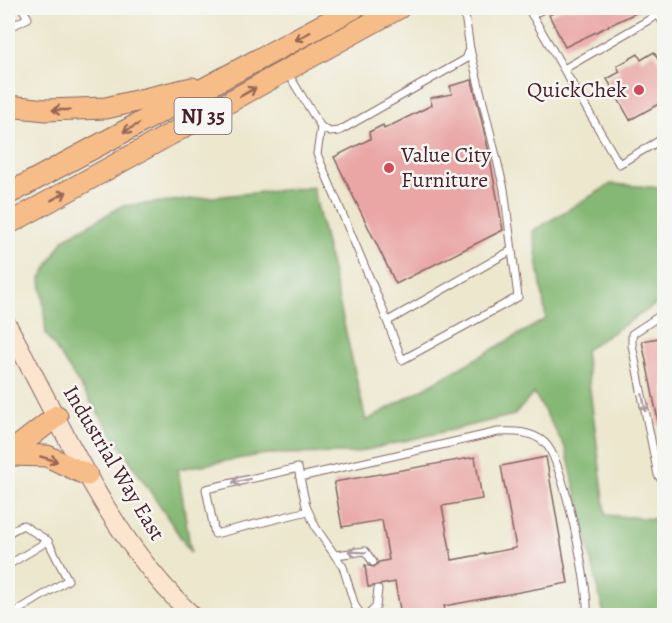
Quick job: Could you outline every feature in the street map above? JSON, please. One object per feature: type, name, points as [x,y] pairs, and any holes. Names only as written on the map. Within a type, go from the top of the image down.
[{"type":"main road","name":"NJ 35","points":[[8,194],[354,8]]},
{"type":"main road","name":"NJ 35","points":[[8,224],[399,8]]},
{"type":"main road","points":[[8,106],[46,111],[106,108],[222,81]]},
{"type":"main road","points":[[8,454],[57,416]]},
{"type":"main road","points":[[8,454],[47,456],[87,475]]},
{"type":"street","name":"Industrial Way East","points":[[8,326],[87,475],[121,530],[155,575],[193,615]]},
{"type":"lane","points":[[8,28],[28,18],[22,8]]},
{"type":"lane","points":[[321,127],[317,154],[402,360],[518,297],[504,189],[470,49],[464,8]]},
{"type":"lane","points":[[545,8],[530,11],[620,164],[664,138]]},
{"type":"lane","points":[[564,69],[657,11],[664,26]]},
{"type":"lane","points":[[286,71],[321,127],[330,132],[339,131],[466,59],[470,49]]},
{"type":"lane","points":[[387,321],[512,250]]},
{"type":"lane","points":[[664,313],[632,334],[632,345],[658,475],[664,483]]},
{"type":"lane","points":[[300,477],[498,432],[531,434],[545,443],[561,471],[587,594],[587,615]]},
{"type":"lane","points":[[308,511],[215,534],[206,489],[298,468],[308,511],[316,528],[343,567],[356,606],[364,615],[376,607],[378,589]]},
{"type":"lane","points":[[8,533],[23,525],[48,541],[68,580],[9,615]]},
{"type":"lane","points":[[8,565],[48,541]]},
{"type":"lane","points":[[336,555],[365,551],[373,562]]},
{"type":"lane","points":[[93,615],[98,615]]},
{"type":"green space","points":[[611,184],[664,188],[664,299],[585,350],[606,515],[664,520],[664,615],[604,615],[566,449],[534,393],[514,415],[354,453],[266,454],[178,469],[191,553],[46,334],[41,278],[64,239],[122,206],[313,187],[366,421],[546,319],[533,231]]},
{"type":"building","points":[[564,8],[646,8],[565,47],[549,15]]},
{"type":"building","name":"QuickChek","points":[[654,52],[664,71],[664,101],[630,120],[607,79],[620,72],[617,66],[638,54],[641,60]]},
{"type":"building","points":[[472,80],[488,148],[503,230],[396,284],[334,157],[370,139],[369,132],[383,125],[384,129],[432,105],[430,98],[452,94],[450,86]]},
{"type":"building","points":[[664,337],[664,426],[659,426],[642,341]]},
{"type":"building","points":[[475,457],[482,499],[442,506],[452,560],[516,548],[501,466],[546,457],[568,583],[444,606],[446,615],[401,615],[395,582],[368,587],[365,565],[374,567],[379,562],[389,560],[382,520],[342,527],[334,482]]},
{"type":"place","name":"QuickChek","points":[[639,90]]},
{"type":"place","name":"Value City Furniture","points":[[389,168]]}]
